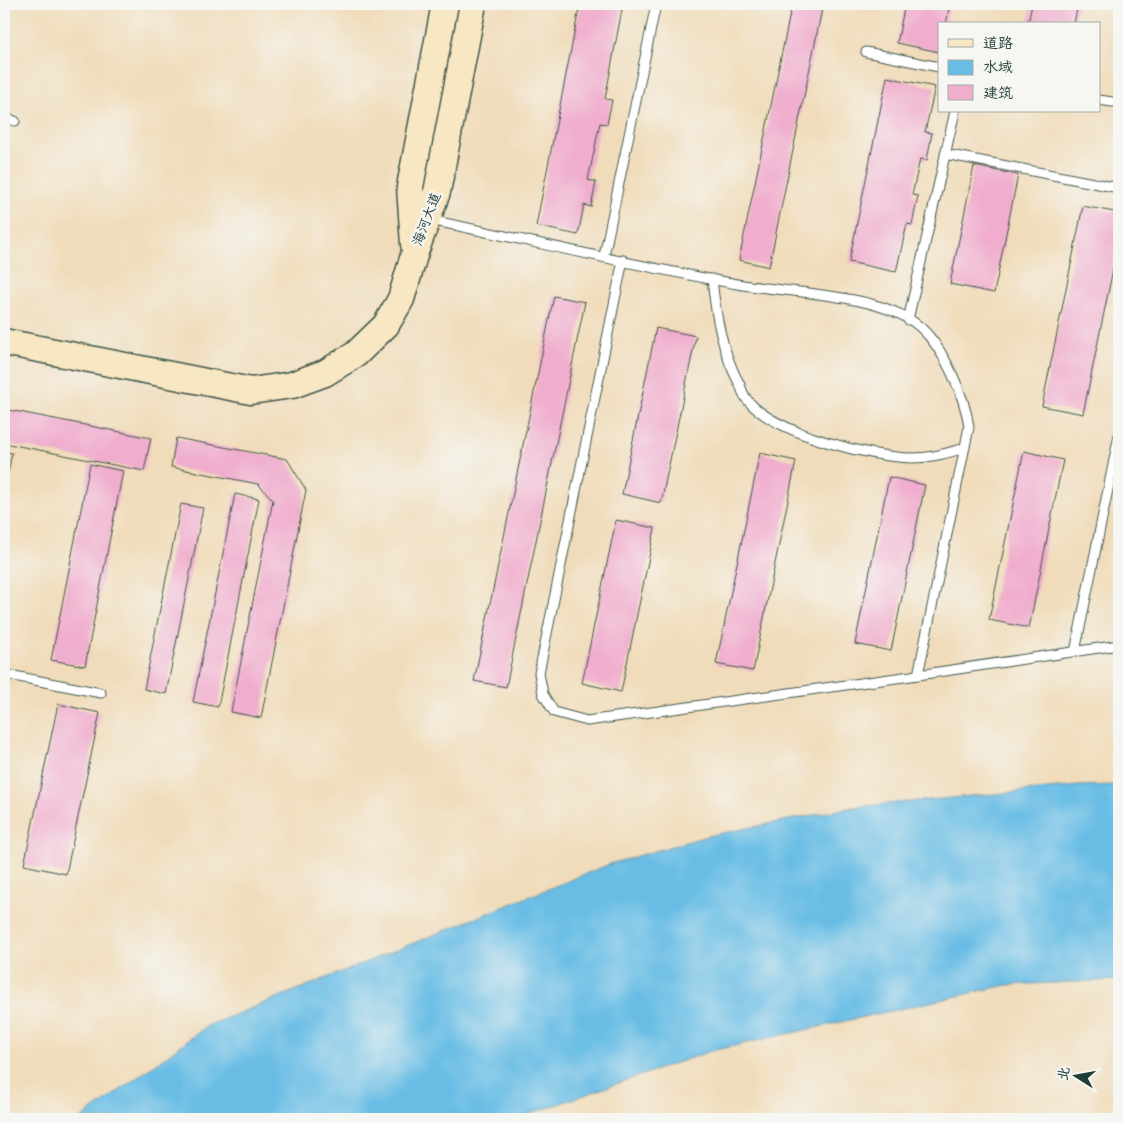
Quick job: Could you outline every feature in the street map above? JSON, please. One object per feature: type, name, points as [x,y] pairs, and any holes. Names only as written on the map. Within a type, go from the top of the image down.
[{"type":"street","name":"海河大道","points":[[415,252],[410,187],[445,4]]},
{"type":"street","name":"海河大道","points":[[415,252],[437,192],[473,4]]},
{"type":"street","points":[[4,342],[251,391],[292,385],[325,372],[356,354],[386,325],[402,300],[415,252]]},
{"type":"lane","points":[[604,256],[656,4]]},
{"type":"lane","points":[[866,52],[938,67]]},
{"type":"lane","points":[[1100,100],[1112,102]]},
{"type":"lane","points":[[908,320],[955,112]]},
{"type":"lane","points":[[4,118],[15,121]]},
{"type":"lane","points":[[945,154],[1119,188]]},
{"type":"lane","points":[[427,219],[712,279],[846,299],[895,312],[920,327],[944,358],[957,384],[966,407],[969,427],[918,675]]},
{"type":"lane","points":[[623,260],[539,673],[543,694],[554,712],[587,721],[1119,645]]},
{"type":"lane","points":[[712,279],[716,320],[728,363],[748,402],[778,424],[844,448],[911,458],[936,457],[965,448]]},
{"type":"lane","points":[[1075,652],[1119,435]]},
{"type":"lane","points":[[4,674],[101,693]]},
{"type":"water","points":[[1119,785],[1119,980],[1007,985],[711,1051],[515,1119],[81,1119],[207,1026],[610,864],[707,836],[854,807],[1079,786]]},
{"type":"building","points":[[4,4],[9,4],[5,25],[4,25]]},
{"type":"building","points":[[580,4],[623,4],[605,99],[612,100],[607,124],[600,123],[588,180],[596,182],[591,207],[584,205],[578,235],[536,226]]},
{"type":"building","points":[[792,4],[823,4],[769,267],[739,260]]},
{"type":"building","points":[[905,4],[950,4],[946,22],[938,22],[938,52],[897,43]]},
{"type":"building","points":[[1032,4],[1078,4],[1074,22],[1028,22]]},
{"type":"building","points":[[887,77],[935,87],[925,132],[932,133],[927,160],[920,159],[912,195],[918,196],[912,225],[907,224],[896,272],[849,262]]},
{"type":"building","points":[[974,166],[1018,175],[994,293],[950,284]]},
{"type":"building","points":[[1083,206],[1119,213],[1119,240],[1083,414],[1042,406]]},
{"type":"building","points":[[554,296],[585,302],[506,687],[474,681]]},
{"type":"building","points":[[656,328],[696,336],[661,503],[622,494]]},
{"type":"building","points":[[4,409],[151,438],[144,471],[4,443]]},
{"type":"building","points":[[176,438],[287,459],[306,490],[261,718],[231,712],[273,500],[258,484],[171,467]]},
{"type":"building","points":[[1024,451],[1063,460],[1029,628],[989,620]]},
{"type":"building","points":[[4,452],[12,453],[5,488],[4,488]]},
{"type":"building","points":[[760,453],[796,461],[753,671],[716,664]]},
{"type":"building","points":[[90,464],[123,471],[85,666],[51,660]]},
{"type":"building","points":[[889,477],[925,485],[891,651],[855,644]]},
{"type":"building","points":[[235,494],[259,499],[218,707],[193,702]]},
{"type":"building","points":[[181,504],[203,508],[166,694],[144,689]]},
{"type":"building","points":[[616,520],[655,528],[621,692],[582,683]]},
{"type":"building","points":[[58,704],[100,713],[66,874],[24,865]]}]
